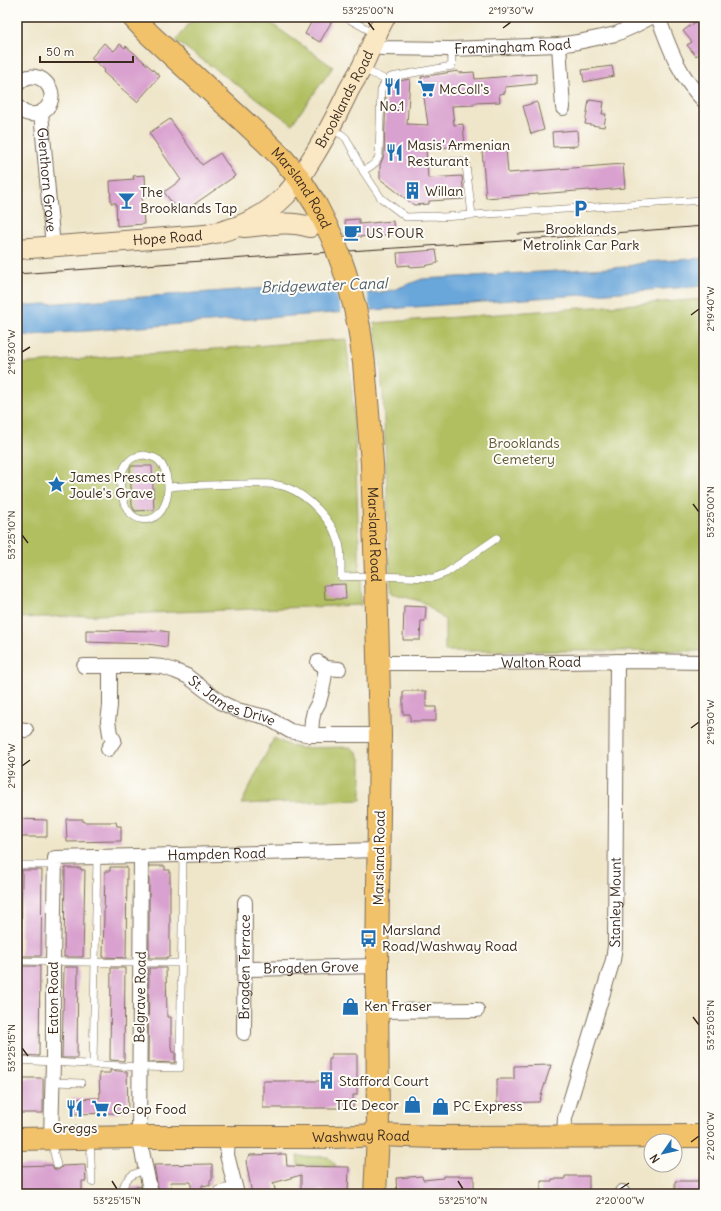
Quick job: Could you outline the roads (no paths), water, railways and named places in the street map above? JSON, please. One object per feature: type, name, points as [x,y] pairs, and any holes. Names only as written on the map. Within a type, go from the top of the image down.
[{"type":"main road","name":"Marsland Road","points":[[138,19],[148,33],[284,159],[299,178],[316,205],[332,237],[349,283],[359,327],[364,364],[372,463],[380,735],[377,966],[378,1135],[375,1194]]},
{"type":"main road","points":[[310,227],[332,237]]},
{"type":"main road","name":"Washway Road","points":[[17,1139],[139,1137],[335,1137],[378,1135],[435,1137],[704,1136]]},
{"type":"street","name":"Framingham Road","points":[[377,32],[381,48],[451,49],[559,45],[616,34],[650,17]]},
{"type":"street","points":[[658,17],[674,58],[690,84],[704,101]]},
{"type":"street","name":"Brooklands Road","points":[[299,178],[330,130],[377,32]]},
{"type":"street","points":[[559,45],[563,108]]},
{"type":"street","name":"Glenthorn Grove","points":[[17,84],[27,77],[40,78],[49,86],[51,92],[50,104],[41,113],[28,114],[22,112],[17,106]]},
{"type":"street","name":"Glenthorn Grove","points":[[41,113],[53,247]]},
{"type":"street","name":"Hope Road","points":[[17,249],[205,235],[232,229],[250,221],[274,205],[285,196],[299,178]]},
{"type":"street","points":[[232,229],[284,223],[300,224],[310,227]]},
{"type":"street","name":"Stanley Mount","points":[[564,1136],[565,1118],[613,960],[615,946],[617,661]]},
{"type":"street","name":"Walton Road","points":[[378,662],[704,662]]},
{"type":"street","name":"St. James Drive","points":[[84,666],[151,666],[175,670],[197,683],[215,699],[222,703],[237,710],[266,717],[290,731],[311,735],[380,735]]},
{"type":"street","points":[[110,666],[110,701],[108,721],[110,734],[116,743]]},
{"type":"street","points":[[311,735],[314,710],[319,702],[328,666]]},
{"type":"street","name":"Hampden Road","points":[[55,861],[98,857],[379,850]]},
{"type":"street","name":"Belgrave Road","points":[[141,857],[139,1137],[151,1194]]},
{"type":"street","name":"Eaton Road","points":[[51,1138],[55,861]]},
{"type":"street","name":"Brogden Terrace","points":[[244,1033],[245,902]]},
{"type":"street","name":"Brogden Grove","points":[[245,969],[377,966]]},
{"type":"street","points":[[377,1011],[477,1010]]},
{"type":"street","points":[[228,1137],[227,1155],[236,1190]]},
{"type":"lane","points":[[345,17],[377,32]]},
{"type":"lane","points":[[363,171],[378,160],[381,90],[386,80],[391,77],[452,66],[451,49]]},
{"type":"lane","points":[[361,68],[386,80]]},
{"type":"lane","points":[[330,130],[341,134],[346,138],[363,171],[382,198],[406,217],[442,217],[704,200]]},
{"type":"lane","points":[[434,163],[459,161],[466,165],[472,215]]},
{"type":"lane","points":[[144,455],[158,460],[162,466],[168,486],[166,502],[158,515],[153,518],[146,520],[139,519],[132,516],[127,510],[122,496],[121,480],[126,464],[131,459],[144,455]]},
{"type":"lane","points":[[168,486],[263,483],[286,487],[297,492],[327,519],[335,532],[339,544],[341,577],[376,576],[433,578],[446,573],[497,538]]},
{"type":"lane","points":[[17,1060],[180,1068],[182,855]]},
{"type":"lane","points":[[93,1064],[98,857]]},
{"type":"lane","points":[[17,865],[55,861]]},
{"type":"lane","points":[[17,961],[140,964],[181,963]]},
{"type":"lane","points":[[53,1082],[81,1083]]},
{"type":"lane","points":[[51,1138],[57,1165]]},
{"type":"lane","points":[[90,1138],[92,1182]]},
{"type":"lane","points":[[122,1194],[122,1187],[127,1180],[137,1172],[146,1170]]},
{"type":"lane","points":[[218,1190],[236,1190]]},
{"type":"water","points":[[704,258],[704,286],[17,336],[17,306],[320,284],[340,293],[375,293],[393,290],[422,279],[624,267],[646,262]]},
{"type":"tram line","points":[[17,274],[536,239],[704,226]]},
{"type":"tram line","points":[[518,234],[552,232]]},
{"type":"place","name":"No.1","points":[[392,86]]},
{"type":"place","name":"McColl's","points":[[426,89]]},
{"type":"place","name":"Masis' Armenian Resturant","points":[[394,153]]},
{"type":"place","name":"Willan","points":[[412,191]]},
{"type":"place","name":"The Brooklands Tap","points":[[127,200]]},
{"type":"place","name":"Brooklands Metrolink Car Park","points":[[581,209]]},
{"type":"place","name":"US FOUR","points":[[353,233]]},
{"type":"place","name":"James Prescott Joule's Grave","points":[[56,485]]},
{"type":"place","name":"Marsland Road/Washway Road","points":[[369,938]]},
{"type":"place","name":"Ken Fraser","points":[[351,1006]]},
{"type":"place","name":"Stafford Court","points":[[326,1081]]},
{"type":"place","name":"TIC Decor","points":[[412,1105]]},
{"type":"place","name":"PC Express","points":[[440,1106]]},
{"type":"place","name":"Greggs","points":[[75,1108]]},
{"type":"place","name":"Co-op Food","points":[[100,1109]]},
{"type":"water label","name":"Bridgewater Canal","points":[[324,285]]},
{"type":"park label","name":"Brooklands Cemetery","points":[[524,452]]}]
